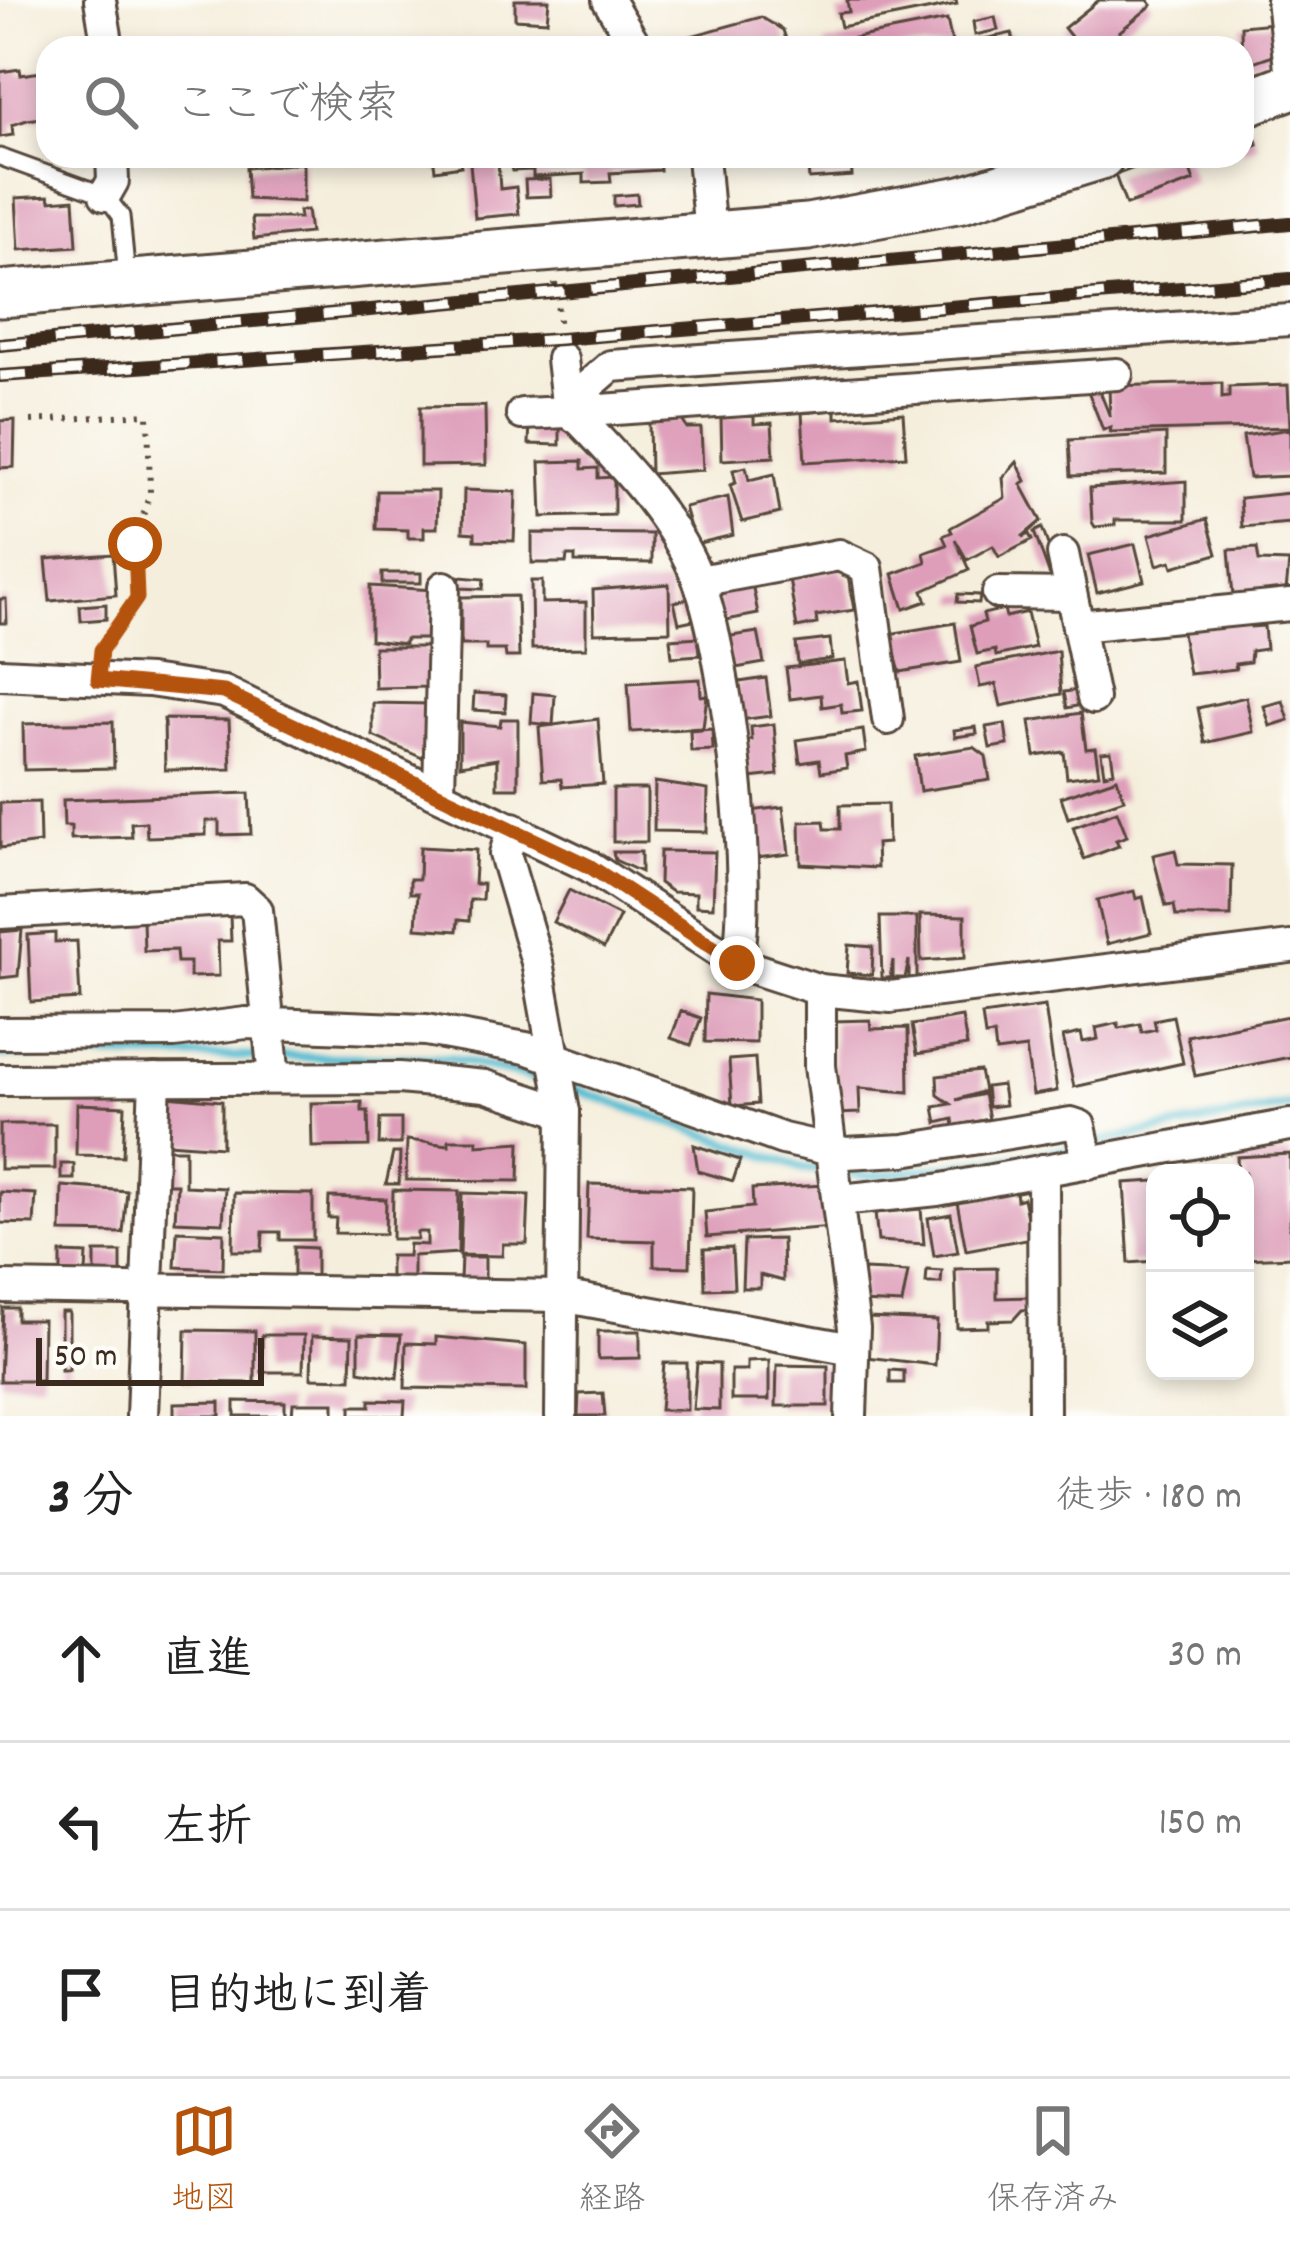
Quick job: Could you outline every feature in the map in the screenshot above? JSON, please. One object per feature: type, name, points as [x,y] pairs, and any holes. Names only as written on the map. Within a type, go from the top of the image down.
[{"type":"street","points":[[100,0],[106,36]]},
{"type":"street","points":[[608,0],[630,36]]},
{"type":"street","points":[[1282,0],[1290,68]]},
{"type":"street","points":[[1254,100],[1290,86]]},
{"type":"street","points":[[105,195],[113,181],[112,168]]},
{"type":"street","points":[[704,168],[710,235]]},
{"type":"street","points":[[0,294],[808,227],[962,199],[1062,168]]},
{"type":"street","points":[[578,414],[589,386],[610,366],[1290,320]]},
{"type":"street","points":[[562,359],[578,414],[663,516],[699,581],[730,745],[744,906],[737,963]]},
{"type":"street","points":[[522,414],[578,414],[1117,374]]},
{"type":"street","points":[[1063,554],[1093,698]]},
{"type":"street","points":[[699,581],[838,555],[867,568],[888,718]]},
{"type":"street","points":[[439,792],[444,587]]},
{"type":"street","points":[[998,592],[1071,594]]},
{"type":"street","points":[[1078,626],[1290,605]]},
{"type":"street","points":[[0,674],[224,692],[589,866],[737,963],[820,990],[891,997],[1290,947]]},
{"type":"street","points":[[512,828],[505,854],[537,962],[561,1084],[562,1416]]},
{"type":"street","points":[[0,913],[245,899],[257,910],[273,1053]]},
{"type":"street","points":[[820,990],[853,1349],[851,1416]]},
{"type":"street","points":[[0,1034],[174,1032],[232,1024],[273,1053],[399,1078],[484,1086],[561,1084],[783,1139],[834,1173],[1043,1170],[1084,1148],[1290,1125]]},
{"type":"street","points":[[0,1080],[155,1079],[273,1053],[426,1030],[526,1048],[561,1084]]},
{"type":"street","points":[[142,1416],[143,1290],[155,1079]]},
{"type":"street","points":[[834,1173],[904,1150],[1071,1123],[1084,1148]]},
{"type":"street","points":[[1043,1170],[1045,1416]]},
{"type":"street","points":[[0,1287],[562,1296],[853,1349]]},
{"type":"lane","points":[[0,157],[105,195],[121,216],[128,286]]},
{"type":"path","points":[[553,250],[562,359]]},
{"type":"path","points":[[31,421],[148,414],[150,492],[135,544],[137,598],[101,650],[98,680]]},
{"type":"building","points":[[515,0],[549,0],[547,21],[515,19]]},
{"type":"building","points":[[847,0],[956,0],[957,4],[841,27],[838,13],[849,12]]},
{"type":"building","points":[[1099,0],[1148,0],[1152,5],[1119,32],[1122,36],[1070,36],[1064,28]]},
{"type":"building","points":[[761,17],[785,36],[691,36]]},
{"type":"building","points":[[995,17],[998,30],[975,35],[973,22]]},
{"type":"building","points":[[947,20],[950,36],[865,36]]},
{"type":"building","points":[[1274,23],[1273,55],[1254,62],[1254,36],[1241,36],[1241,26]]},
{"type":"building","points":[[0,72],[36,73],[36,119],[12,125],[13,135],[0,137]]},
{"type":"building","points":[[246,168],[303,168],[303,202],[248,199]]},
{"type":"building","points":[[470,168],[498,168],[500,189],[516,187],[519,214],[475,218]]},
{"type":"building","points":[[511,168],[660,170],[610,173],[611,182],[584,183],[584,174],[533,177],[533,170]]},
{"type":"building","points":[[808,168],[852,168],[852,176],[809,179]]},
{"type":"building","points":[[1134,168],[1189,168],[1194,181],[1126,205],[1115,175]]},
{"type":"building","points":[[550,179],[551,196],[526,197],[525,180]]},
{"type":"building","points":[[637,194],[638,204],[614,206],[614,196]]},
{"type":"building","points":[[49,196],[50,201],[74,199],[77,246],[19,250],[16,198]]},
{"type":"building","points":[[307,210],[310,233],[254,239],[252,218],[300,218],[299,211]]},
{"type":"building","points":[[1095,379],[1110,417],[1109,386],[1222,383],[1222,398],[1229,397],[1229,387],[1288,385],[1290,427],[1110,432],[1111,427],[1103,430],[1085,383]]},
{"type":"building","points":[[485,406],[486,465],[420,466],[420,407]]},
{"type":"building","points":[[836,410],[836,418],[903,413],[906,456],[805,462],[802,413]]},
{"type":"building","points":[[754,416],[754,424],[772,423],[774,457],[722,460],[721,417]]},
{"type":"building","points":[[15,420],[14,467],[0,468],[0,421]]},
{"type":"building","points":[[682,420],[687,428],[701,428],[703,470],[650,474],[649,422]]},
{"type":"building","points":[[530,421],[560,422],[560,445],[529,444]]},
{"type":"building","points":[[1290,429],[1290,476],[1249,478],[1243,436]]},
{"type":"building","points":[[1166,434],[1166,473],[1071,476],[1069,440]]},
{"type":"building","points":[[582,461],[582,469],[598,468],[598,478],[614,477],[614,515],[542,517],[540,462]]},
{"type":"building","points":[[1017,462],[1026,481],[1021,484],[1041,521],[1022,537],[1029,534],[1032,540],[999,557],[993,546],[967,560],[955,539],[969,570],[923,591],[927,601],[904,609],[893,574],[926,562],[924,553],[947,545],[943,536],[952,532],[950,528],[1005,498],[1003,478]]},
{"type":"building","points":[[746,467],[749,480],[774,474],[780,513],[742,522],[730,485],[736,483],[733,470]]},
{"type":"building","points":[[1186,481],[1186,520],[1115,520],[1115,525],[1095,527],[1092,522],[1090,488]]},
{"type":"building","points":[[464,490],[516,492],[514,541],[475,540],[475,533],[463,532]]},
{"type":"building","points":[[377,491],[438,491],[437,528],[424,528],[424,538],[408,538],[408,530],[376,529]]},
{"type":"building","points":[[1290,493],[1290,523],[1242,527],[1240,498]]},
{"type":"building","points":[[728,497],[733,535],[695,544],[684,507]]},
{"type":"building","points":[[1207,519],[1217,554],[1173,567],[1171,561],[1157,565],[1149,535]]},
{"type":"building","points":[[1042,528],[1057,570],[1049,573],[1034,532]]},
{"type":"building","points":[[532,533],[652,534],[652,563],[575,562],[575,556],[567,556],[566,563],[532,563]]},
{"type":"building","points":[[1135,544],[1144,581],[1097,593],[1088,555]]},
{"type":"building","points":[[1257,548],[1259,561],[1289,562],[1286,591],[1233,596],[1229,550]]},
{"type":"building","points":[[113,554],[116,595],[50,601],[46,559]]},
{"type":"building","points":[[842,569],[843,576],[848,575],[854,610],[816,616],[817,624],[797,628],[789,578]]},
{"type":"building","points":[[382,573],[421,573],[421,583],[382,583]]},
{"type":"building","points":[[460,577],[484,579],[483,589],[459,588]]},
{"type":"building","points":[[531,581],[542,581],[542,603],[586,602],[586,648],[532,649]]},
{"type":"building","points":[[752,583],[758,614],[721,621],[716,594]]},
{"type":"building","points":[[669,584],[670,631],[594,633],[593,590]]},
{"type":"building","points":[[370,586],[433,590],[433,639],[405,639],[405,644],[370,640]]},
{"type":"building","points":[[958,594],[980,595],[979,603],[957,602]]},
{"type":"building","points":[[517,596],[519,657],[506,657],[505,650],[486,650],[486,645],[461,645],[461,597]]},
{"type":"building","points":[[0,599],[6,599],[7,623],[0,623]]},
{"type":"building","points":[[688,599],[693,620],[679,623],[674,602]]},
{"type":"building","points":[[106,604],[106,619],[81,621],[80,606]]},
{"type":"building","points":[[1004,609],[1006,617],[1027,612],[1035,647],[996,656],[995,650],[977,654],[970,626],[985,622],[983,614]]},
{"type":"building","points":[[1249,614],[1251,627],[1264,626],[1266,649],[1251,651],[1250,662],[1235,664],[1236,669],[1189,674],[1180,621]]},
{"type":"building","points":[[955,623],[961,662],[900,672],[889,634]]},
{"type":"building","points":[[758,632],[764,663],[730,669],[725,637]]},
{"type":"building","points":[[699,637],[700,655],[672,657],[670,639]]},
{"type":"building","points":[[830,639],[832,659],[798,664],[796,643]]},
{"type":"building","points":[[374,647],[428,647],[428,687],[375,688]]},
{"type":"building","points":[[1058,651],[1061,694],[1001,706],[996,684],[980,687],[976,667]]},
{"type":"building","points":[[845,661],[848,683],[858,681],[862,711],[842,713],[841,704],[822,707],[821,695],[790,699],[786,668]]},
{"type":"building","points":[[766,678],[771,716],[740,720],[735,688],[740,682]]},
{"type":"building","points":[[700,679],[701,696],[707,695],[703,728],[631,732],[628,683]]},
{"type":"building","points":[[1079,690],[1081,705],[1067,708],[1064,692]]},
{"type":"building","points":[[474,693],[506,695],[505,712],[473,710]]},
{"type":"building","points":[[533,693],[555,695],[553,725],[531,723]]},
{"type":"building","points":[[1246,697],[1253,732],[1205,743],[1198,708]]},
{"type":"building","points":[[1283,701],[1289,720],[1270,726],[1264,706]]},
{"type":"building","points":[[373,703],[429,704],[429,761],[373,736]]},
{"type":"building","points":[[1081,713],[1086,749],[1095,748],[1099,774],[1067,778],[1064,752],[1035,756],[1030,721]]},
{"type":"building","points":[[164,719],[229,720],[231,769],[165,770]]},
{"type":"building","points":[[501,719],[518,719],[518,788],[497,788],[497,759],[460,765],[460,722],[500,726]]},
{"type":"building","points":[[598,719],[603,784],[562,787],[561,779],[543,780],[539,727]]},
{"type":"building","points":[[113,722],[114,768],[24,770],[23,724]]},
{"type":"building","points":[[774,724],[778,775],[749,778],[745,741],[752,740],[751,727]]},
{"type":"building","points":[[1005,724],[1008,745],[990,748],[986,727]]},
{"type":"building","points":[[976,727],[977,734],[955,737],[954,730]]},
{"type":"building","points":[[712,729],[713,750],[691,751],[690,731]]},
{"type":"building","points":[[863,730],[866,752],[845,756],[847,768],[821,772],[819,760],[800,763],[797,740]]},
{"type":"building","points":[[974,747],[986,756],[990,780],[920,791],[915,756]]},
{"type":"building","points":[[1111,752],[1114,772],[1104,774],[1101,753]]},
{"type":"building","points":[[1117,778],[1124,799],[1068,818],[1061,797]]},
{"type":"building","points":[[655,782],[708,790],[707,832],[654,831]]},
{"type":"building","points":[[613,789],[647,789],[647,842],[613,842]]},
{"type":"building","points":[[249,793],[251,834],[219,835],[219,821],[206,821],[206,835],[147,837],[146,822],[131,823],[132,837],[71,839],[71,826],[64,826],[63,800]]},
{"type":"building","points":[[39,802],[40,843],[0,848],[0,803]]},
{"type":"building","points":[[887,804],[888,843],[876,844],[877,868],[801,864],[800,822],[824,821],[825,829],[840,829],[840,805]]},
{"type":"building","points":[[783,807],[789,854],[756,858],[750,811]]},
{"type":"building","points":[[1117,811],[1127,836],[1116,840],[1119,846],[1084,859],[1073,827]]},
{"type":"building","points":[[420,847],[476,850],[474,884],[483,884],[482,900],[470,900],[469,921],[458,920],[457,931],[416,928],[418,893],[410,893],[410,879],[419,879]]},
{"type":"building","points":[[1175,850],[1178,864],[1232,865],[1231,916],[1176,916],[1174,905],[1166,906],[1153,855]]},
{"type":"building","points":[[660,851],[715,852],[713,907],[696,906],[696,893],[672,892],[659,883]]},
{"type":"building","points":[[613,852],[641,852],[641,872],[615,860]]},
{"type":"building","points":[[569,890],[620,916],[604,948],[553,922]]},
{"type":"building","points":[[1134,891],[1136,899],[1143,897],[1151,933],[1107,944],[1097,900]]},
{"type":"building","points":[[920,915],[965,916],[965,958],[921,961]]},
{"type":"building","points":[[230,916],[231,941],[218,941],[219,976],[190,977],[190,962],[177,962],[176,950],[144,951],[143,919]]},
{"type":"building","points":[[880,917],[917,917],[917,978],[909,978],[909,960],[905,978],[893,978],[893,960],[890,978],[882,978]]},
{"type":"building","points":[[22,930],[18,976],[0,978],[0,932]]},
{"type":"building","points":[[55,933],[55,942],[77,941],[80,999],[31,1002],[28,935]]},
{"type":"building","points":[[849,945],[873,947],[872,975],[847,973]]},
{"type":"building","points":[[706,994],[756,1000],[756,1043],[705,1042]]},
{"type":"building","points":[[1045,1006],[1057,1091],[1033,1095],[1026,1048],[996,1052],[994,1035],[985,1036],[982,1015]]},
{"type":"building","points":[[681,1011],[701,1018],[691,1045],[671,1038]]},
{"type":"building","points":[[1173,1016],[1183,1063],[1074,1087],[1063,1037],[1081,1033],[1083,1042],[1098,1039],[1096,1028],[1118,1023],[1119,1028],[1140,1024],[1142,1032],[1156,1029],[1154,1020]]},
{"type":"building","points":[[1288,1016],[1290,1057],[1195,1076],[1187,1036]]},
{"type":"building","points":[[962,1017],[967,1046],[917,1054],[912,1025]]},
{"type":"building","points":[[870,1020],[871,1029],[908,1028],[909,1092],[859,1088],[860,1113],[835,1114],[833,1021]]},
{"type":"building","points":[[755,1058],[758,1104],[732,1106],[729,1060]]},
{"type":"building","points":[[980,1071],[984,1091],[956,1100],[984,1094],[989,1119],[954,1126],[953,1119],[937,1123],[934,1107],[951,1104],[938,1095],[937,1076]]},
{"type":"building","points":[[1002,1085],[1005,1105],[988,1107],[986,1087]]},
{"type":"building","points":[[167,1096],[222,1101],[222,1147],[168,1143]]},
{"type":"building","points":[[362,1102],[362,1111],[368,1111],[369,1146],[312,1147],[311,1103]]},
{"type":"building","points":[[77,1104],[125,1106],[123,1156],[76,1155]]},
{"type":"building","points":[[380,1119],[401,1119],[401,1144],[379,1144]]},
{"type":"building","points":[[0,1124],[55,1124],[55,1169],[0,1169]]},
{"type":"building","points":[[407,1140],[449,1145],[449,1140],[477,1140],[477,1145],[520,1142],[519,1181],[406,1180]]},
{"type":"building","points":[[694,1145],[740,1160],[733,1181],[698,1171]]},
{"type":"building","points":[[161,1149],[185,1149],[185,1186],[225,1188],[223,1223],[175,1221],[177,1184],[161,1184]]},
{"type":"building","points":[[393,1153],[400,1153],[399,1184],[386,1184]]},
{"type":"building","points":[[1290,1154],[1290,1257],[1254,1259],[1254,1164],[1237,1164],[1237,1157]]},
{"type":"building","points":[[61,1164],[74,1164],[74,1179],[61,1179]]},
{"type":"building","points":[[1146,1182],[1146,1262],[1129,1263],[1124,1183]]},
{"type":"building","points":[[589,1184],[692,1187],[690,1267],[654,1266],[654,1241],[587,1239]]},
{"type":"building","points":[[825,1185],[832,1227],[707,1237],[705,1212],[753,1207],[752,1189]]},
{"type":"building","points":[[62,1186],[127,1191],[123,1233],[61,1232]]},
{"type":"building","points":[[393,1190],[459,1191],[458,1253],[413,1256],[413,1280],[390,1280],[390,1256],[408,1256],[409,1244],[427,1245],[427,1232],[417,1232],[417,1239],[392,1239]]},
{"type":"building","points":[[1016,1191],[1017,1200],[1023,1198],[1031,1238],[966,1250],[957,1202]]},
{"type":"building","points":[[0,1192],[36,1194],[34,1224],[0,1223]]},
{"type":"building","points":[[234,1193],[313,1194],[313,1240],[280,1240],[280,1232],[263,1232],[262,1251],[233,1251]]},
{"type":"building","points":[[462,1193],[529,1195],[527,1244],[503,1244],[502,1256],[460,1255]]},
{"type":"building","points":[[329,1197],[386,1199],[385,1234],[335,1233],[336,1218],[328,1218]]},
{"type":"building","points":[[921,1209],[924,1244],[878,1241],[875,1213]]},
{"type":"building","points":[[951,1214],[958,1252],[934,1256],[928,1218]]},
{"type":"building","points":[[177,1231],[224,1233],[223,1269],[175,1267]]},
{"type":"building","points":[[782,1239],[783,1281],[760,1275],[760,1288],[742,1288],[744,1240]]},
{"type":"building","points":[[294,1247],[316,1248],[316,1278],[294,1277]]},
{"type":"building","points":[[732,1248],[734,1288],[705,1289],[704,1249]]},
{"type":"building","points":[[95,1252],[121,1252],[121,1274],[95,1274]]},
{"type":"building","points":[[61,1253],[87,1254],[86,1273],[61,1273]]},
{"type":"building","points":[[461,1257],[485,1257],[485,1281],[460,1281]]},
{"type":"building","points":[[997,1268],[997,1298],[1034,1297],[1034,1309],[1022,1310],[1013,1320],[988,1321],[988,1327],[957,1328],[955,1269]]},
{"type":"building","points":[[863,1270],[908,1272],[902,1304],[861,1302]]},
{"type":"building","points":[[927,1270],[942,1271],[941,1283],[926,1283]]},
{"type":"building","points":[[3,1308],[17,1308],[17,1320],[43,1320],[42,1381],[0,1381]]},
{"type":"building","points":[[61,1312],[69,1312],[69,1370],[61,1370]]},
{"type":"building","points":[[867,1318],[937,1321],[935,1365],[866,1357]]},
{"type":"building","points":[[186,1330],[255,1331],[255,1383],[185,1382]]},
{"type":"building","points":[[598,1331],[640,1331],[640,1358],[598,1359]]},
{"type":"building","points":[[359,1334],[401,1335],[397,1378],[359,1371]]},
{"type":"building","points":[[262,1335],[304,1335],[303,1372],[262,1372]]},
{"type":"building","points":[[312,1336],[352,1337],[351,1379],[311,1378]]},
{"type":"building","points":[[436,1337],[526,1345],[526,1390],[405,1388],[406,1343],[436,1344]]},
{"type":"building","points":[[769,1360],[769,1400],[731,1400],[731,1370],[747,1370],[747,1361]]},
{"type":"building","points":[[664,1363],[687,1363],[687,1410],[660,1410]]},
{"type":"building","points":[[697,1363],[719,1364],[719,1410],[693,1409]]},
{"type":"building","points":[[777,1365],[828,1366],[828,1406],[776,1406]]},
{"type":"building","points":[[890,1370],[904,1371],[904,1383],[890,1383]]},
{"type":"building","points":[[603,1393],[605,1416],[578,1416],[579,1394]]},
{"type":"building","points":[[370,1400],[405,1401],[404,1416],[351,1416],[351,1406],[370,1406]]},
{"type":"building","points":[[235,1401],[285,1402],[285,1416],[235,1416]]},
{"type":"building","points":[[220,1402],[220,1416],[174,1416],[174,1403]]},
{"type":"building","points":[[293,1403],[334,1403],[334,1416],[292,1416]]},
{"type":"waterway","points":[[0,1055],[450,1058],[550,1082]]},
{"type":"waterway","points":[[566,1086],[802,1168],[871,1176],[1022,1157],[1290,1105]]},
{"type":"railway","points":[[0,345],[1290,223]]},
{"type":"railway","points":[[0,376],[561,339],[1290,279]]},
{"type":"route","points":[[135,544],[137,598],[133,611],[101,650],[98,680],[149,681],[224,692],[589,866],[737,963]]}]
